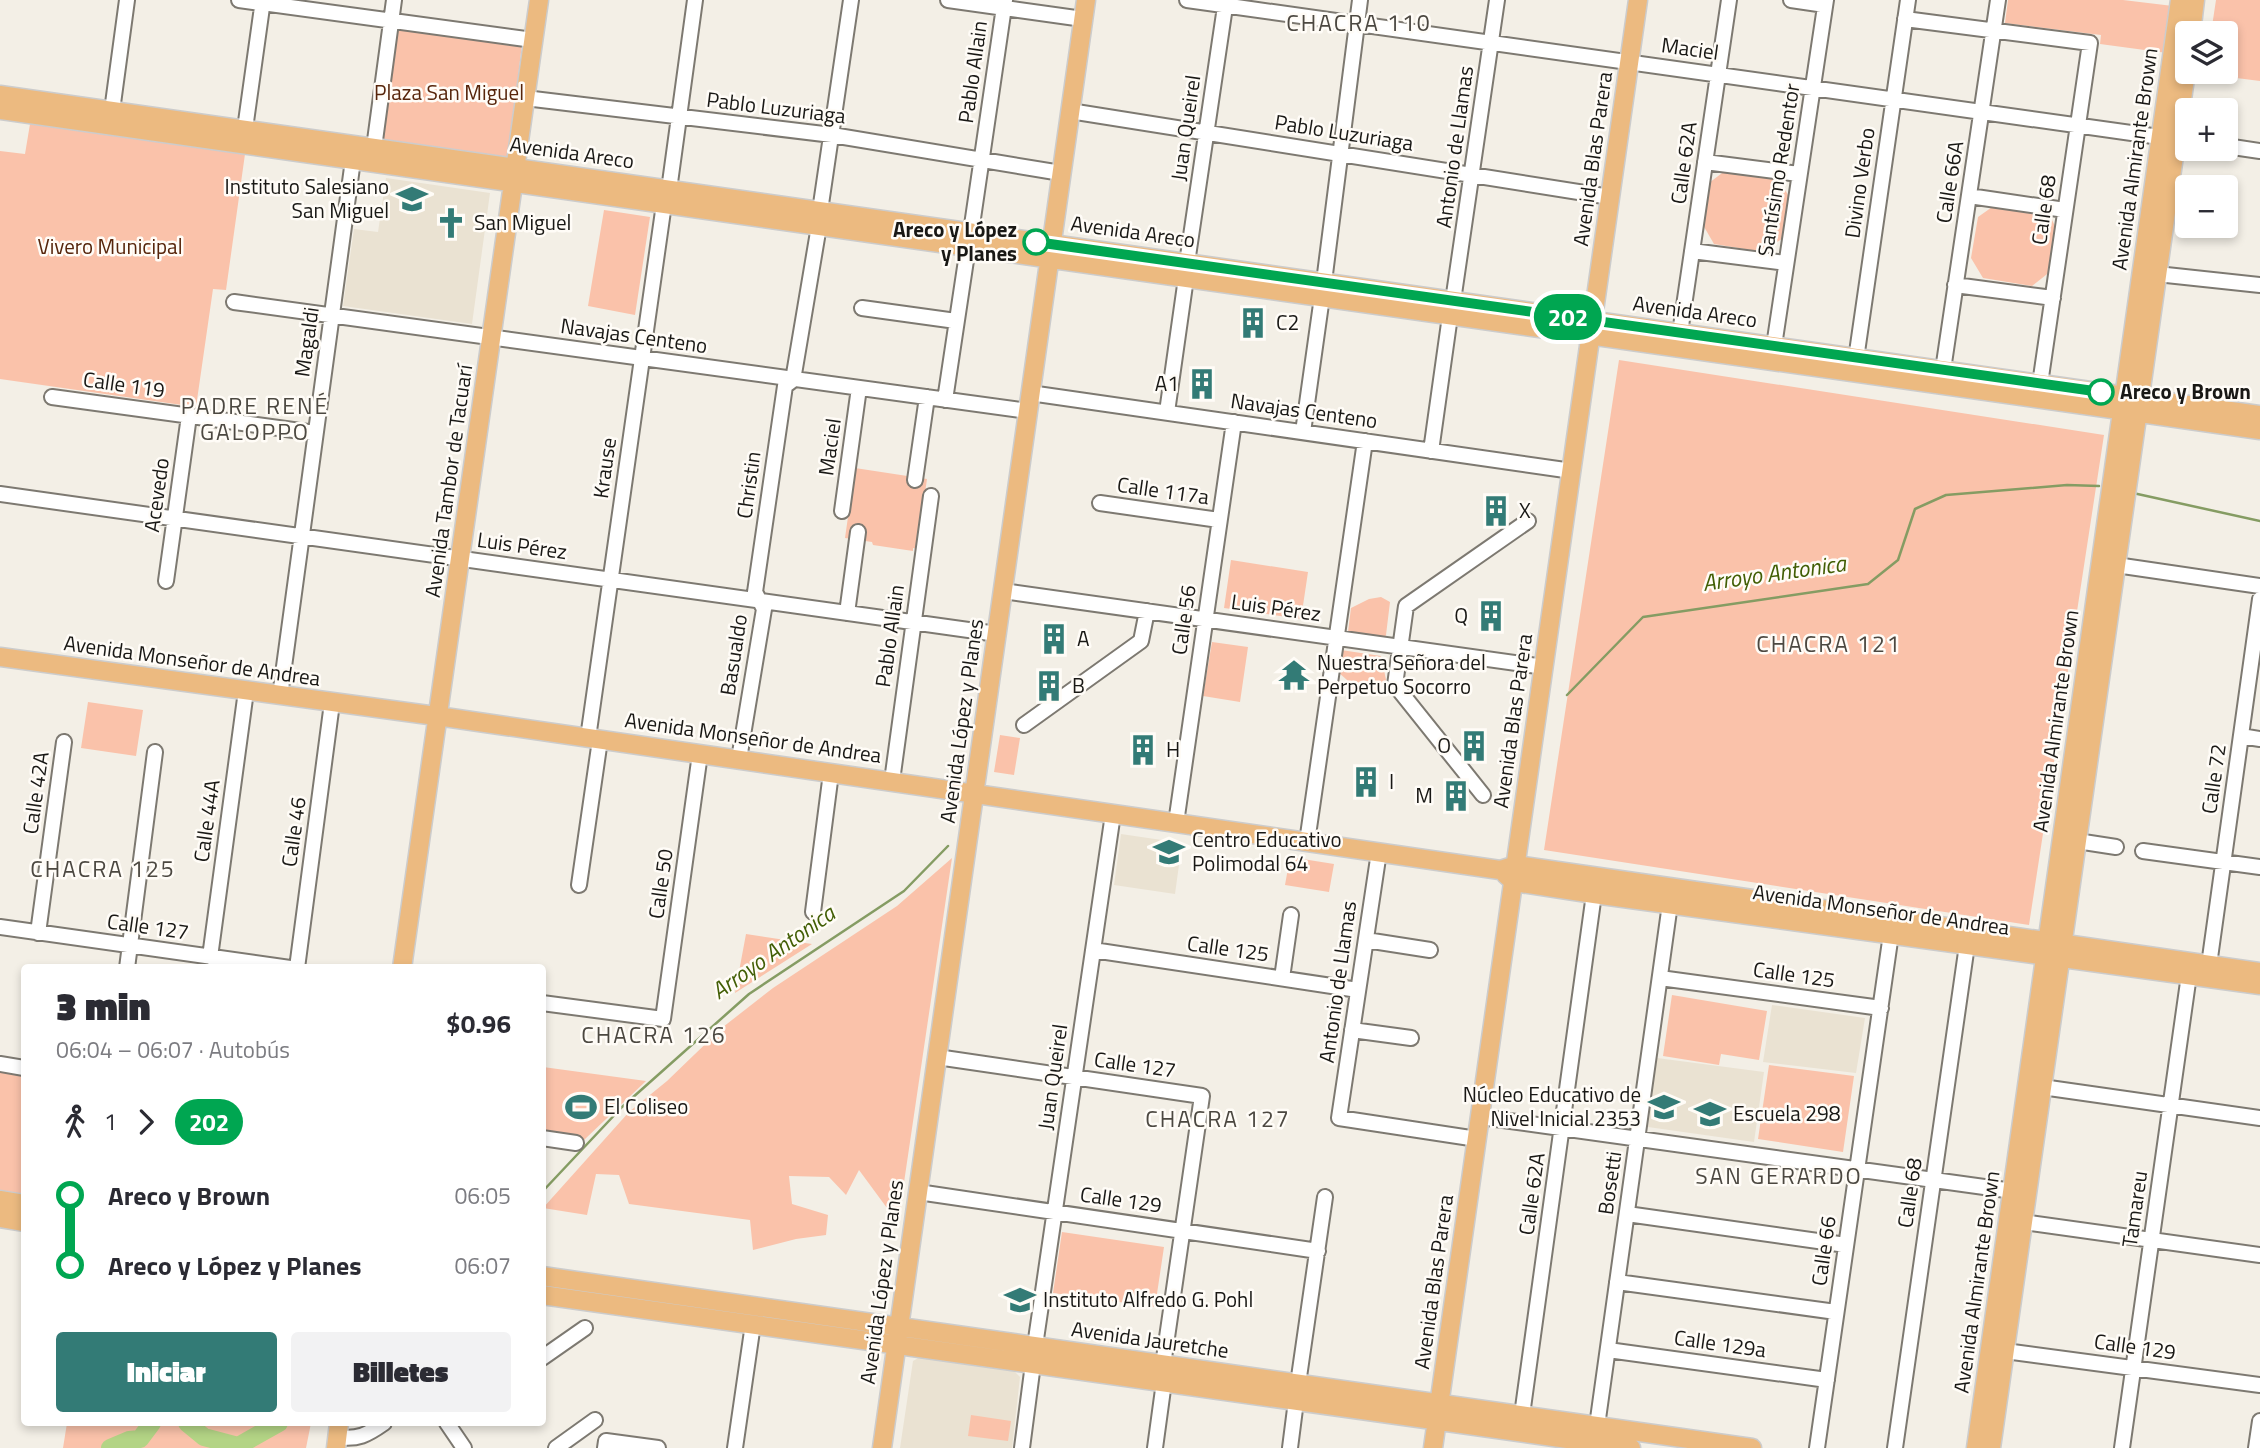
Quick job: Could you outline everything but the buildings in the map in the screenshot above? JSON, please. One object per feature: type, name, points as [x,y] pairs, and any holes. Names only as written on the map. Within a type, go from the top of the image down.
[{"type":"main road","name":"Avenida Tambor de Tacuarí","points":[[403,964],[539,0]]},
{"type":"main road","name":"Avenida López y Planes","points":[[882,1448],[1086,0]]},
{"type":"main road","name":"Avenida Blas Parera","points":[[1433,1448],[1480,1117],[1510,872],[1544,667],[1638,0]]},
{"type":"main road","name":"Avenida Almirante Brown","points":[[2176,98],[2180,0]]},
{"type":"main road","points":[[2192,21],[2195,0]]},
{"type":"main road","name":"Avenida Areco","points":[[0,95],[374,148],[514,175],[969,240],[2131,404],[2260,415]]},
{"type":"main road","name":"Avenida Areco","points":[[0,110],[353,160],[514,175]]},
{"type":"main road","name":"Avenida Almirante Brown","points":[[1991,1448],[2042,1087],[2054,950],[2077,841],[2116,565],[2131,404],[2157,274],[2175,139]]},
{"type":"main road","name":"Avenida Almirante Brown","points":[[1976,1448],[2013,1191],[2054,950],[2131,404],[2175,139]]},
{"type":"main road","name":"Avenida Areco","points":[[1592,328],[1680,333],[1773,346],[1855,365],[1943,370],[2040,384],[2260,430]]},
{"type":"main road","name":"Avenida Monseñor de Andrea","points":[[0,657],[975,793],[2054,950],[2260,985]]},
{"type":"main road","name":"Avenida Monseñor de Andrea","points":[[1510,872],[1594,894],[1966,945],[2054,950],[2260,972]]},
{"type":"main road","points":[[0,1200],[21,1204]]},
{"type":"main road","points":[[0,1218],[21,1222]]},
{"type":"main road","name":"Avenida Jauretche","points":[[546,1277],[898,1336],[1438,1412],[1572,1444],[1631,1448]]},
{"type":"main road","name":"Avenida Jauretche","points":[[546,1296],[753,1324],[898,1336]]},
{"type":"main road","name":"Avenida Jauretche","points":[[1438,1412],[1522,1415],[1752,1448]]},
{"type":"street","points":[[112,111],[127,0]]},
{"type":"street","points":[[239,0],[533,40]]},
{"type":"street","points":[[374,148],[394,0]]},
{"type":"street","name":"Krause","points":[[579,885],[610,580],[695,0]]},
{"type":"street","points":[[793,380],[820,218],[851,0]]},
{"type":"street","points":[[948,0],[1004,4],[1083,19]]},
{"type":"street","name":"Maciel","points":[[1187,0],[1226,3],[1357,24],[2175,139]]},
{"type":"street","points":[[1303,432],[1360,0]]},
{"type":"street","name":"Antonio de Llamas","points":[[1431,451],[1497,0]]},
{"type":"street","name":"Calle 62A","points":[[1680,333],[1729,0]]},
{"type":"street","points":[[1791,0],[1825,3]]},
{"type":"street","name":"Divino Verbo","points":[[1855,365],[1908,0]]},
{"type":"street","name":"Calle 66A","points":[[1943,370],[1997,0]]},
{"type":"street","points":[[246,129],[263,2]]},
{"type":"street","name":"Juan Queirel","points":[[1167,412],[1226,3]]},
{"type":"street","name":"Santísimo Redentor","points":[[1773,346],[1825,3]]},
{"type":"street","name":"Pablo Allain","points":[[945,400],[1004,4]]},
{"type":"street","points":[[1905,19],[1993,32]]},
{"type":"street","name":"Calle 68","points":[[1993,32],[2090,43],[2040,384]]},
{"type":"street","name":"Pablo Luzuriaga","points":[[525,99],[832,135],[1061,173]]},
{"type":"street","name":"Pablo Luzuriaga","points":[[1070,111],[1611,197]]},
{"type":"street","points":[[2238,148],[2260,151]]},
{"type":"street","name":"Magaldi","points":[[280,696],[353,160]]},
{"type":"street","points":[[1705,162],[1799,174]]},
{"type":"street","points":[[1969,196],[2066,210]]},
{"type":"street","points":[[1692,251],[1786,263]]},
{"type":"street","points":[[2157,274],[2260,285]]},
{"type":"street","points":[[1955,285],[2053,298]]},
{"type":"street","name":"Navajas Centeno","points":[[234,302],[1028,411]]},
{"type":"street","points":[[862,308],[956,321]]},
{"type":"street","name":"Christin","points":[[758,600],[755,592],[785,386],[793,380]]},
{"type":"street","name":"Maciel","points":[[842,512],[859,388]]},
{"type":"street","name":"Navajas Centeno","points":[[1030,393],[1572,471]]},
{"type":"street","name":"Calle 119","points":[[52,397],[315,433]]},
{"type":"street","points":[[915,480],[927,397]]},
{"type":"street","name":"Acevedo","points":[[166,581],[189,416]]},
{"type":"street","name":"Calle 56","points":[[1176,823],[1234,422]]},
{"type":"street","points":[[1307,842],[1365,441]]},
{"type":"street","name":"Luis Pérez","points":[[0,494],[997,634]]},
{"type":"street","name":"Pablo Allain","points":[[892,781],[931,496]]},
{"type":"street","name":"Calle 117a","points":[[1100,503],[1219,520]]},
{"type":"street","points":[[1483,795],[1395,685],[1399,646],[1406,606],[1528,521]]},
{"type":"street","points":[[847,613],[858,532]]},
{"type":"street","points":[[2116,565],[2260,586]]},
{"type":"street","name":"Luis Pérez","points":[[1003,591],[1544,667]]},
{"type":"street","name":"Calle 72","points":[[2208,965],[2260,599]]},
{"type":"street","name":"Basualdo","points":[[739,759],[764,609],[758,600]]},
{"type":"street","points":[[1024,725],[1141,641],[1147,611]]},
{"type":"street","name":"Calle 44A","points":[[210,957],[246,691]]},
{"type":"street","name":"Calle 46","points":[[298,964],[332,703]]},
{"type":"street","points":[[2241,736],[2260,739]]},
{"type":"street","name":"Calle 42A","points":[[38,933],[64,742]]},
{"type":"street","points":[[128,964],[155,752]]},
{"type":"street","name":"Calle 50","points":[[546,1004],[663,1020],[700,754]]},
{"type":"street","points":[[813,912],[831,773]]},
{"type":"street","name":"Juan Queirel","points":[[1022,1448],[1114,814]]},
{"type":"street","points":[[2077,841],[2116,846]]},
{"type":"street","points":[[2143,850],[2260,867]]},
{"type":"street","name":"Antonio de Llamas","points":[[1379,852],[1339,1118],[1477,1139]]},
{"type":"street","name":"Calle 62A","points":[[1522,1415],[1594,894]]},
{"type":"street","name":"Bosetti","points":[[1597,1426],[1670,904]]},
{"type":"street","points":[[1282,978],[1291,915]]},
{"type":"street","name":"Calle 127","points":[[0,927],[250,964]]},
{"type":"street","name":"Calle 66","points":[[1817,1448],[1891,934]]},
{"type":"street","points":[[1366,940],[1430,950]]},
{"type":"street","name":"Calle 68","points":[[1895,1448],[1966,945]]},
{"type":"street","name":"Calle 125","points":[[1093,950],[1358,990]]},
{"type":"street","name":"Tamareu","points":[[2122,1448],[2189,975]]},
{"type":"street","name":"Calle 125","points":[[1660,978],[1881,1008]]},
{"type":"street","points":[[1352,1030],[1411,1038]]},
{"type":"street","name":"Calle 127","points":[[937,1057],[1202,1096],[1183,1231]]},
{"type":"street","points":[[0,1065],[21,1068]]},
{"type":"street","points":[[2042,1087],[2260,1118]]},
{"type":"street","points":[[1480,1117],[2013,1191]]},
{"type":"street","points":[[546,1139],[576,1143]]},
{"type":"street","name":"Calle 129","points":[[918,1192],[1318,1251]]},
{"type":"street","points":[[1290,1448],[1325,1197]]},
{"type":"street","points":[[1627,1214],[1846,1245]]},
{"type":"street","points":[[2023,1222],[2260,1255]]},
{"type":"street","points":[[1155,1448],[1183,1231]]},
{"type":"street","points":[[1617,1282],[1836,1312]]},
{"type":"street","points":[[735,1448],[753,1324]]},
{"type":"street","points":[[546,1356],[584,1328]]},
{"type":"street","name":"Calle 129a","points":[[1608,1350],[1826,1380]]},
{"type":"street","name":"Calle 129","points":[[2005,1351],[2260,1385]]},
{"type":"street","points":[[556,1448],[595,1420]]},
{"type":"street","points":[[2256,1448],[2260,1421]]},
{"type":"street","points":[[337,1436],[352,1440],[364,1437],[380,1426]]},
{"type":"street","points":[[451,1426],[464,1448]]},
{"type":"street","points":[[605,1444],[658,1448]]},
{"type":"shaded area","points":[[386,178],[490,193],[472,324],[343,306],[354,229],[378,232]]},
{"type":"shaded area","points":[[1121,834],[1182,843],[1175,894],[1114,885]]},
{"type":"shaded area","points":[[1772,1005],[1865,1018],[1856,1073],[1763,1062]]},
{"type":"shaded area","points":[[1657,1058],[1764,1072],[1754,1142],[1648,1127]]},
{"type":"shaded area","points":[[920,1357],[1014,1371],[1020,1377],[1012,1448],[900,1448],[913,1361]]},
{"type":"green space","points":[[2008,0],[2123,0],[2173,6],[2167,53],[2100,44],[2101,35],[2005,23]]},
{"type":"green space","points":[[2216,0],[2260,0],[2260,81],[2238,78],[2238,21],[2213,21]]},
{"type":"green space","name":"Plaza San Miguel","points":[[398,28],[522,44],[508,160],[382,141]]},
{"type":"green space","name":"Vivero Municipal","points":[[30,124],[245,154],[226,290],[213,289],[196,407],[0,379],[0,151],[25,154]]},
{"type":"green space","points":[[1726,170],[1779,178],[1789,197],[1783,238],[1763,252],[1714,244],[1703,225],[1709,183]]},
{"type":"green space","points":[[1995,205],[2048,212],[2058,232],[2051,271],[2032,286],[1983,278],[1971,258],[1978,217]]},
{"type":"green space","points":[[604,210],[650,217],[635,315],[588,306]]},
{"type":"green space","points":[[1619,360],[2104,435],[2029,925],[1544,850]]},
{"type":"green space","points":[[855,468],[927,479],[917,549],[913,548],[913,551],[873,545],[872,542],[845,538]]},
{"type":"green space","points":[[1231,560],[1308,572],[1301,619],[1224,608]]},
{"type":"green space","points":[[1381,597],[1390,602],[1384,639],[1351,637],[1348,632],[1351,608],[1369,599]]},
{"type":"green space","points":[[1212,642],[1248,647],[1240,702],[1203,696]]},
{"type":"green space","points":[[1341,650],[1381,656],[1389,694],[1347,692],[1347,680],[1338,672]]},
{"type":"green space","points":[[88,702],[143,710],[136,756],[81,748]]},
{"type":"green space","points":[[1000,735],[1020,738],[1014,775],[994,772]]},
{"type":"green space","points":[[1290,857],[1334,864],[1329,892],[1285,885]]},
{"type":"green space","points":[[952,858],[898,1223],[859,1170],[846,1195],[829,1177],[789,1176],[792,1204],[828,1215],[826,1235],[796,1239],[753,1250],[750,1220],[629,1204],[619,1175],[596,1174],[587,1215],[546,1208],[546,1205],[629,1112],[667,1081],[723,1027],[773,988],[897,906]]},
{"type":"green space","points":[[746,934],[812,944],[735,993]]},
{"type":"green space","points":[[1672,995],[1767,1011],[1759,1060],[1721,1054],[1719,1065],[1663,1056]]},
{"type":"green space","points":[[1769,1065],[1854,1076],[1843,1152],[1758,1139]]},
{"type":"green space","name":"El Coliseo","points":[[546,1067],[646,1081],[584,1140],[546,1134]]},
{"type":"green space","points":[[0,1069],[21,1072],[21,1200],[0,1197]]},
{"type":"green space","points":[[1062,1232],[1164,1247],[1155,1307],[1053,1293]]},
{"type":"green space","points":[[971,1415],[1011,1421],[1008,1441],[968,1436]]},
{"type":"green space","points":[[67,1426],[310,1426],[306,1448],[63,1448]]},
{"type":"waterway","name":"Arroyo Antonica","points":[[1567,695],[1643,617],[1868,584],[1898,560],[1915,509],[1946,495],[2067,485],[2099,486]]},
{"type":"waterway","name":"Arroyo Antonica","points":[[2133,493],[2260,521]]},
{"type":"waterway","name":"Arroyo Antonica","points":[[546,1188],[622,1107],[749,994],[904,891],[948,846]]},
{"type":"waterway","name":"Arroyo Antonica","points":[[110,1448],[129,1440],[140,1439],[150,1426]]},
{"type":"waterway","name":"Arroyo Antonica","points":[[191,1426],[204,1437],[238,1446],[274,1426]]},
{"type":"bus line","name":"202","points":[[1036,242],[2101,392]]},
{"type":"place","name":"Instituto Salesiano San Miguel","points":[[412,199]]},
{"type":"place","name":"San Miguel","points":[[451,223]]},
{"type":"place","name":"Areco y López y Planes","points":[[1036,242]]},
{"type":"place","name":"C2","points":[[1253,323]]},
{"type":"place","name":"A1","points":[[1202,384]]},
{"type":"place","name":"Areco y Brown","points":[[2101,392]]},
{"type":"place","name":"X","points":[[1496,511]]},
{"type":"place","name":"Q","points":[[1491,616]]},
{"type":"place","name":"A","points":[[1054,639]]},
{"type":"place","name":"Nuestra Señora del Perpetuo Socorro","points":[[1294,675]]},
{"type":"place","name":"B","points":[[1049,686]]},
{"type":"place","name":"O","points":[[1474,746]]},
{"type":"place","name":"H","points":[[1143,750]]},
{"type":"place","name":"I","points":[[1366,782]]},
{"type":"place","name":"M","points":[[1456,796]]},
{"type":"place","name":"Centro Educativo Polimodal 64","points":[[1169,852]]},
{"type":"place","name":"El Coliseo","points":[[581,1107]]},
{"type":"place","name":"Núcleo Educativo de Nivel Inicial 2353","points":[[1664,1107]]},
{"type":"place","name":"Escuela 298","points":[[1710,1114]]},
{"type":"place","name":"Instituto Alfredo G. Pohl","points":[[1020,1300]]},
{"type":"district","name":"CHACRA 110","points":[[1359,23]]},
{"type":"district","name":"PADRE RENÉ GALOPPO","points":[[255,419]]},
{"type":"district","name":"CHACRA 121","points":[[1829,644]]},
{"type":"district","name":"CHACRA 125","points":[[103,869]]},
{"type":"district","name":"CHACRA 126","points":[[654,1035]]},
{"type":"district","name":"CHACRA 127","points":[[1218,1119]]},
{"type":"district","name":"SAN GERARDO","points":[[1779,1176]]}]
